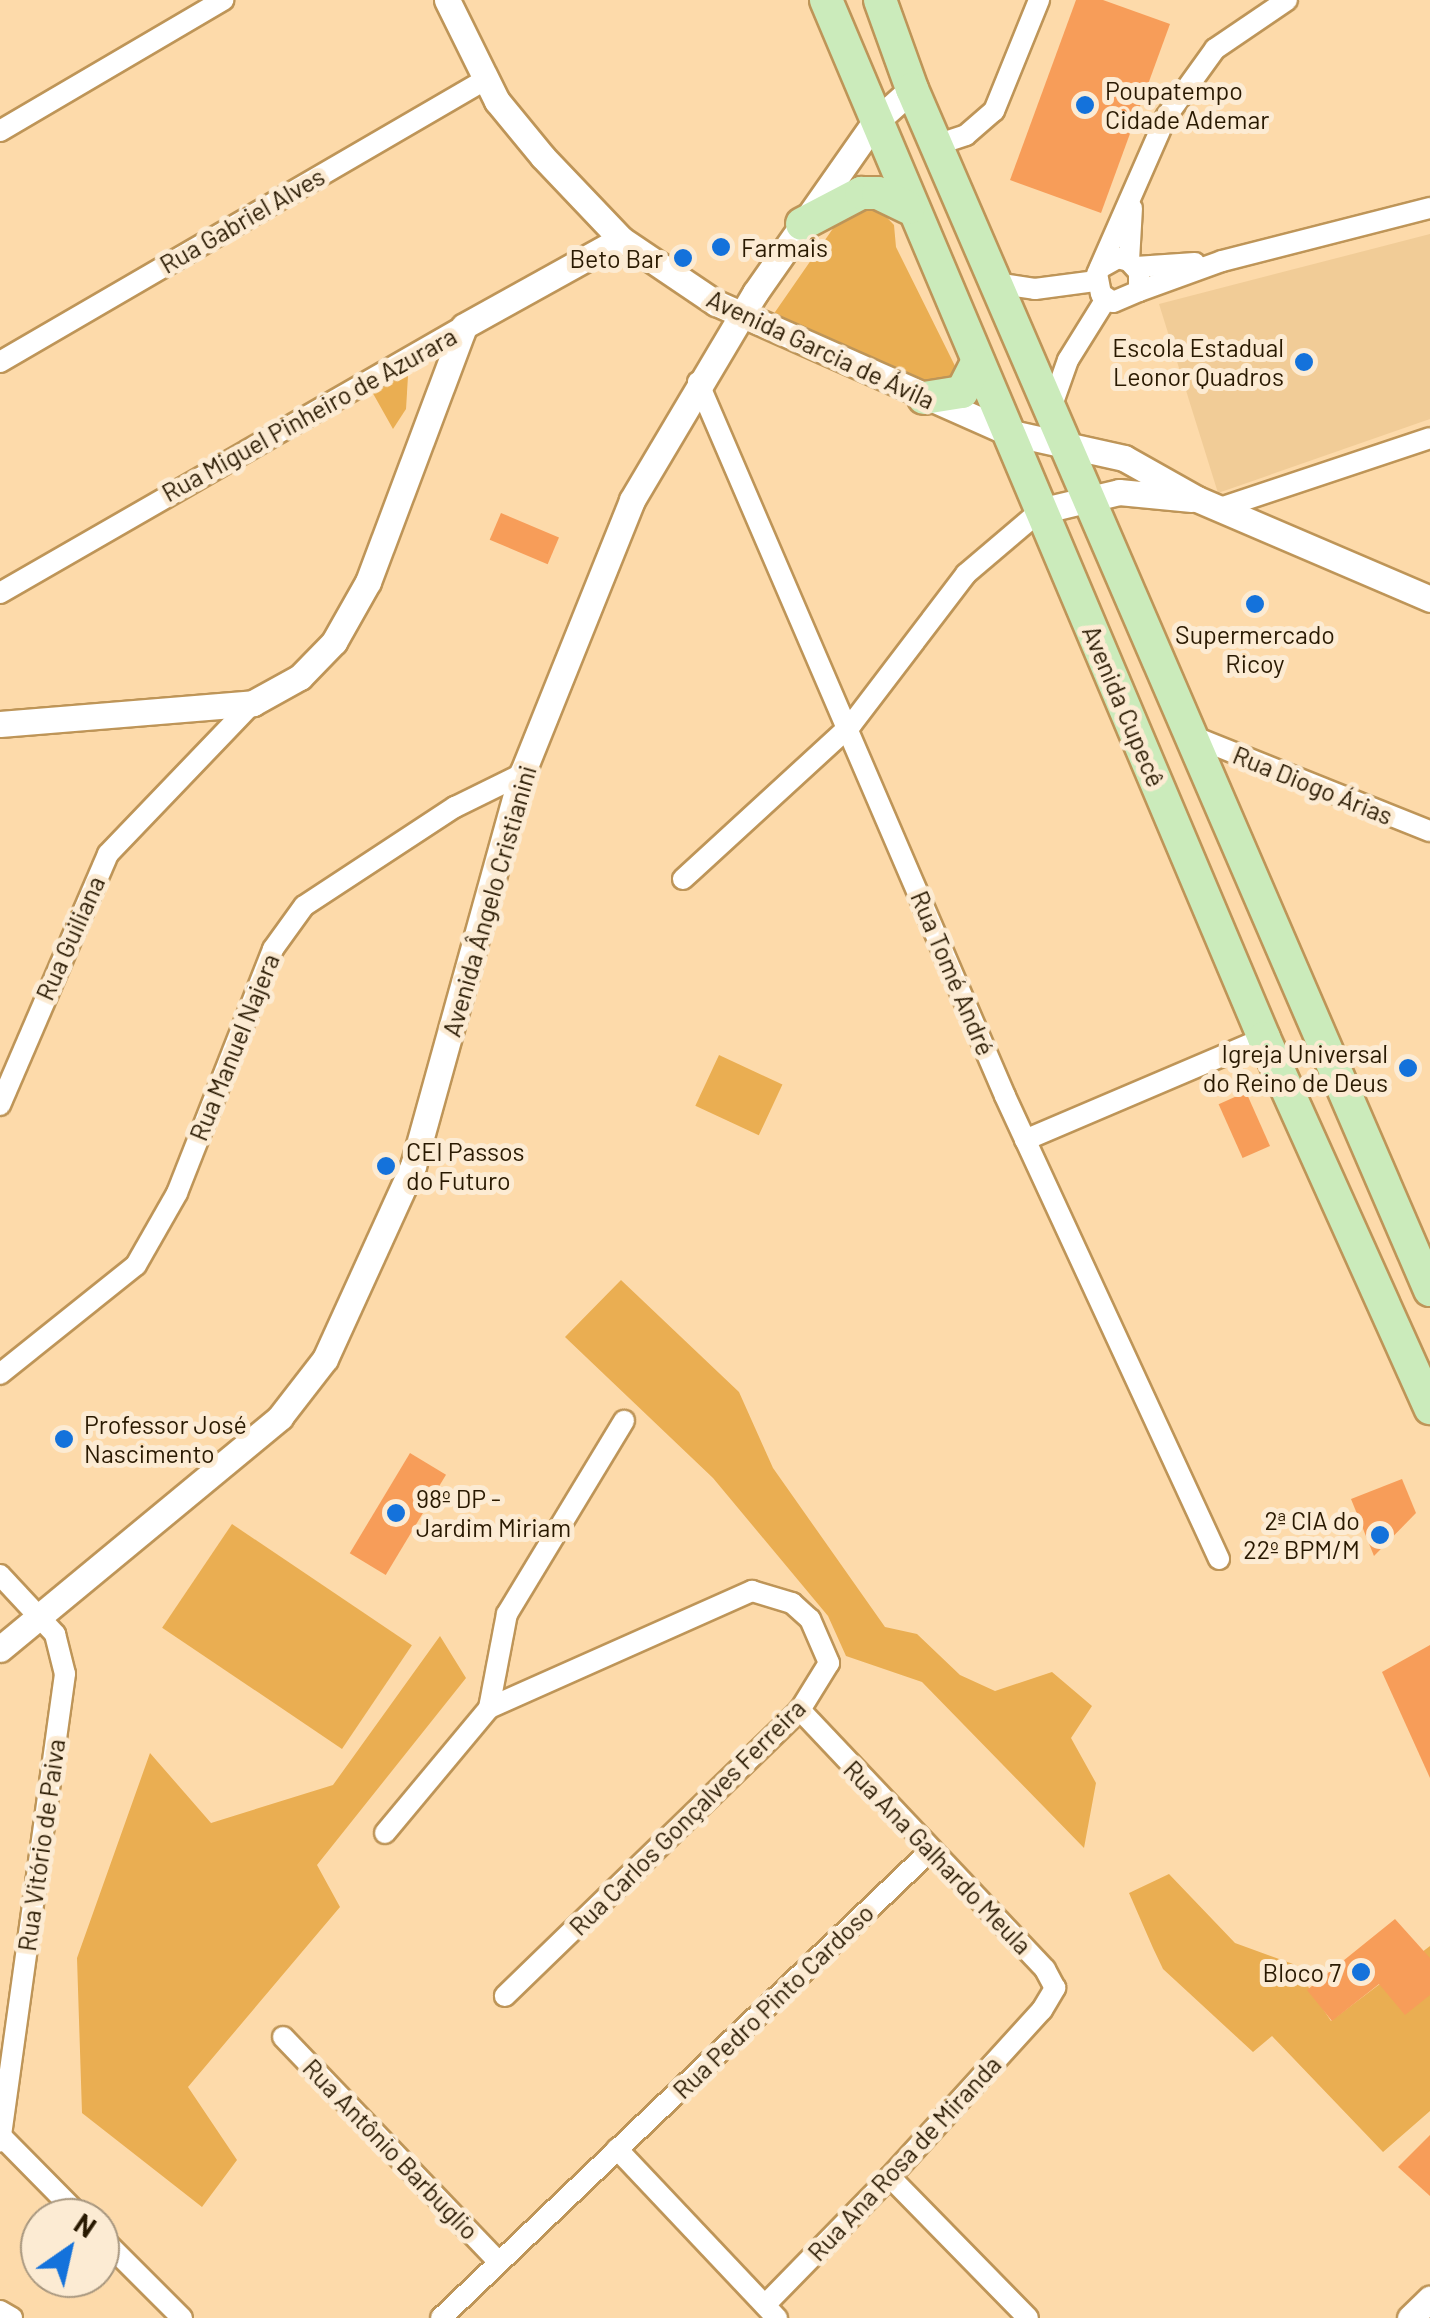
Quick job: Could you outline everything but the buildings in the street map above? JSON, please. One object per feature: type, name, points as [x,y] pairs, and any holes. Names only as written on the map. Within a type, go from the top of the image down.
[{"type":"main road","name":"Avenida Cupecê","points":[[826,0],[909,208],[1264,1038],[1430,1408]]},
{"type":"main road","name":"Avenida Cupecê","points":[[880,0],[912,89],[1197,738],[1430,1290]]},
{"type":"main road","points":[[802,224],[860,193],[878,193],[909,208]]},
{"type":"main road","points":[[924,398],[962,392],[976,365]]},
{"type":"street","points":[[0,130],[223,0]]},
{"type":"street","name":"Avenida Garcia de Ávila","points":[[447,0],[486,80],[543,157],[621,238],[741,316],[1007,432],[1124,458],[1208,504],[1430,600]]},
{"type":"street","points":[[939,144],[966,135],[994,111],[1039,0]]},
{"type":"street","points":[[1051,408],[1133,194],[1188,82],[1242,25],[1286,0]]},
{"type":"street","name":"Rua Gabriel Alves","points":[[0,362],[486,80]]},
{"type":"street","name":"Avenida Ângelo Cristianini","points":[[0,1649],[280,1417],[325,1359],[422,1136],[522,774],[632,500],[698,382],[802,224],[874,124],[912,89]]},
{"type":"street","points":[[1133,194],[1133,264],[1138,291]]},
{"type":"street","points":[[996,282],[1035,288],[1101,283],[1128,301],[1138,291],[1222,261],[1430,208]]},
{"type":"street","name":"Rua Miguel Pinheiro de Azurara","points":[[0,594],[621,238]]},
{"type":"street","points":[[1101,283],[1118,258],[1133,264],[1222,261]]},
{"type":"street","points":[[0,724],[253,704],[317,662],[354,612],[464,326]]},
{"type":"street","name":"Rua Tomé André","points":[[698,382],[851,725],[1026,1140],[1219,1560]]},
{"type":"street","points":[[1208,504],[1430,438]]},
{"type":"street","name":"Avenida Garcia de Ávila","points":[[1040,511],[1090,496],[1208,504]]},
{"type":"street","points":[[683,879],[851,725],[966,574],[1040,511]]},
{"type":"street","name":"Rua Guiliana","points":[[0,1105],[108,854],[253,704]]},
{"type":"street","name":"Rua Diogo Árias","points":[[1197,738],[1430,831]]},
{"type":"street","name":"Rua Manuel Najera","points":[[0,1374],[136,1265],[177,1192],[273,949],[304,906],[440,816],[522,774]]},
{"type":"street","points":[[1026,1140],[1264,1038]]},
{"type":"street","points":[[385,1833],[489,1708],[508,1614],[624,1421]]},
{"type":"street","name":"Rua Vitório de Paiva","points":[[0,1575],[55,1634],[65,1674],[0,2138]]},
{"type":"street","name":"Rua Carlos Gonçalves Ferreira","points":[[489,1708],[752,1591],[792,1602],[823,1639],[830,1663],[800,1710],[505,1996]]},
{"type":"street","name":"Rua Ana Galhardo Meula","points":[[800,1710],[929,1852],[1045,1969],[1055,1988],[1042,2010]]},
{"type":"street","name":"Rua Pedro Pinto Cardoso","points":[[441,2318],[929,1852]]},
{"type":"street","name":"Rua Ana Rosa de Miranda","points":[[771,2311],[1042,2010]]},
{"type":"street","name":"Rua Antônio Barbuglio","points":[[283,2037],[499,2262]]},
{"type":"street","points":[[0,2138],[62,2198]]},
{"type":"street","points":[[617,2149],[771,2311]]},
{"type":"street","points":[[890,2177],[1028,2318]]},
{"type":"street","points":[[120,2256],[182,2318]]},
{"type":"street","points":[[1410,2318],[1430,2299]]},
{"type":"street","points":[[0,2311],[12,2318]]},
{"type":"shaded area","points":[[873,203],[894,225],[896,247],[956,368],[952,381],[937,388],[773,315],[843,214]]},
{"type":"shaded area","name":"Escola Estadual Leonor Quadros","points":[[1430,234],[1430,419],[1218,493],[1159,304]]},
{"type":"shaded area","points":[[399,364],[408,376],[406,409],[393,429],[366,381]]},
{"type":"shaded area","points":[[719,1055],[782,1085],[759,1135],[695,1106]]},
{"type":"shaded area","points":[[621,1280],[739,1392],[773,1468],[885,1627],[917,1634],[960,1675],[995,1691],[1052,1672],[1092,1706],[1071,1738],[1096,1783],[1084,1848],[922,1682],[846,1656],[828,1616],[713,1478],[565,1337]]},
{"type":"shaded area","points":[[232,1524],[412,1645],[342,1749],[162,1628]]},
{"type":"shaded area","points":[[440,1636],[466,1678],[317,1865],[340,1907],[188,2087],[237,2160],[202,2207],[82,2113],[77,1958],[150,1753],[211,1823],[333,1785]]},
{"type":"shaded area","points":[[1169,1874],[1235,1943],[1293,1964],[1331,2021],[1430,1946],[1430,2111],[1383,2152],[1272,2036],[1253,2052],[1163,1969],[1153,1948],[1129,1893]]},
{"type":"place","name":"Poupatempo Cidade Ademar","points":[[1085,105]]},
{"type":"place","name":"Farmais","points":[[721,247]]},
{"type":"place","name":"Beto Bar","points":[[683,258]]},
{"type":"place","name":"Escola Estadual Leonor Quadros","points":[[1304,362]]},
{"type":"place","name":"Supermercado Ricoy","points":[[1255,604]]},
{"type":"place","name":"Igreja Universal do Reino de Deus","points":[[1408,1068]]},
{"type":"place","name":"CEI Passos do Futuro","points":[[386,1166]]},
{"type":"place","name":"Professor José Nascimento","points":[[64,1439]]},
{"type":"place","name":"98º DP - Jardim Miriam","points":[[396,1513]]},
{"type":"place","name":"2ª CIA do 22º BPM/M","points":[[1380,1535]]},
{"type":"place","name":"Bloco 7","points":[[1361,1972]]}]
